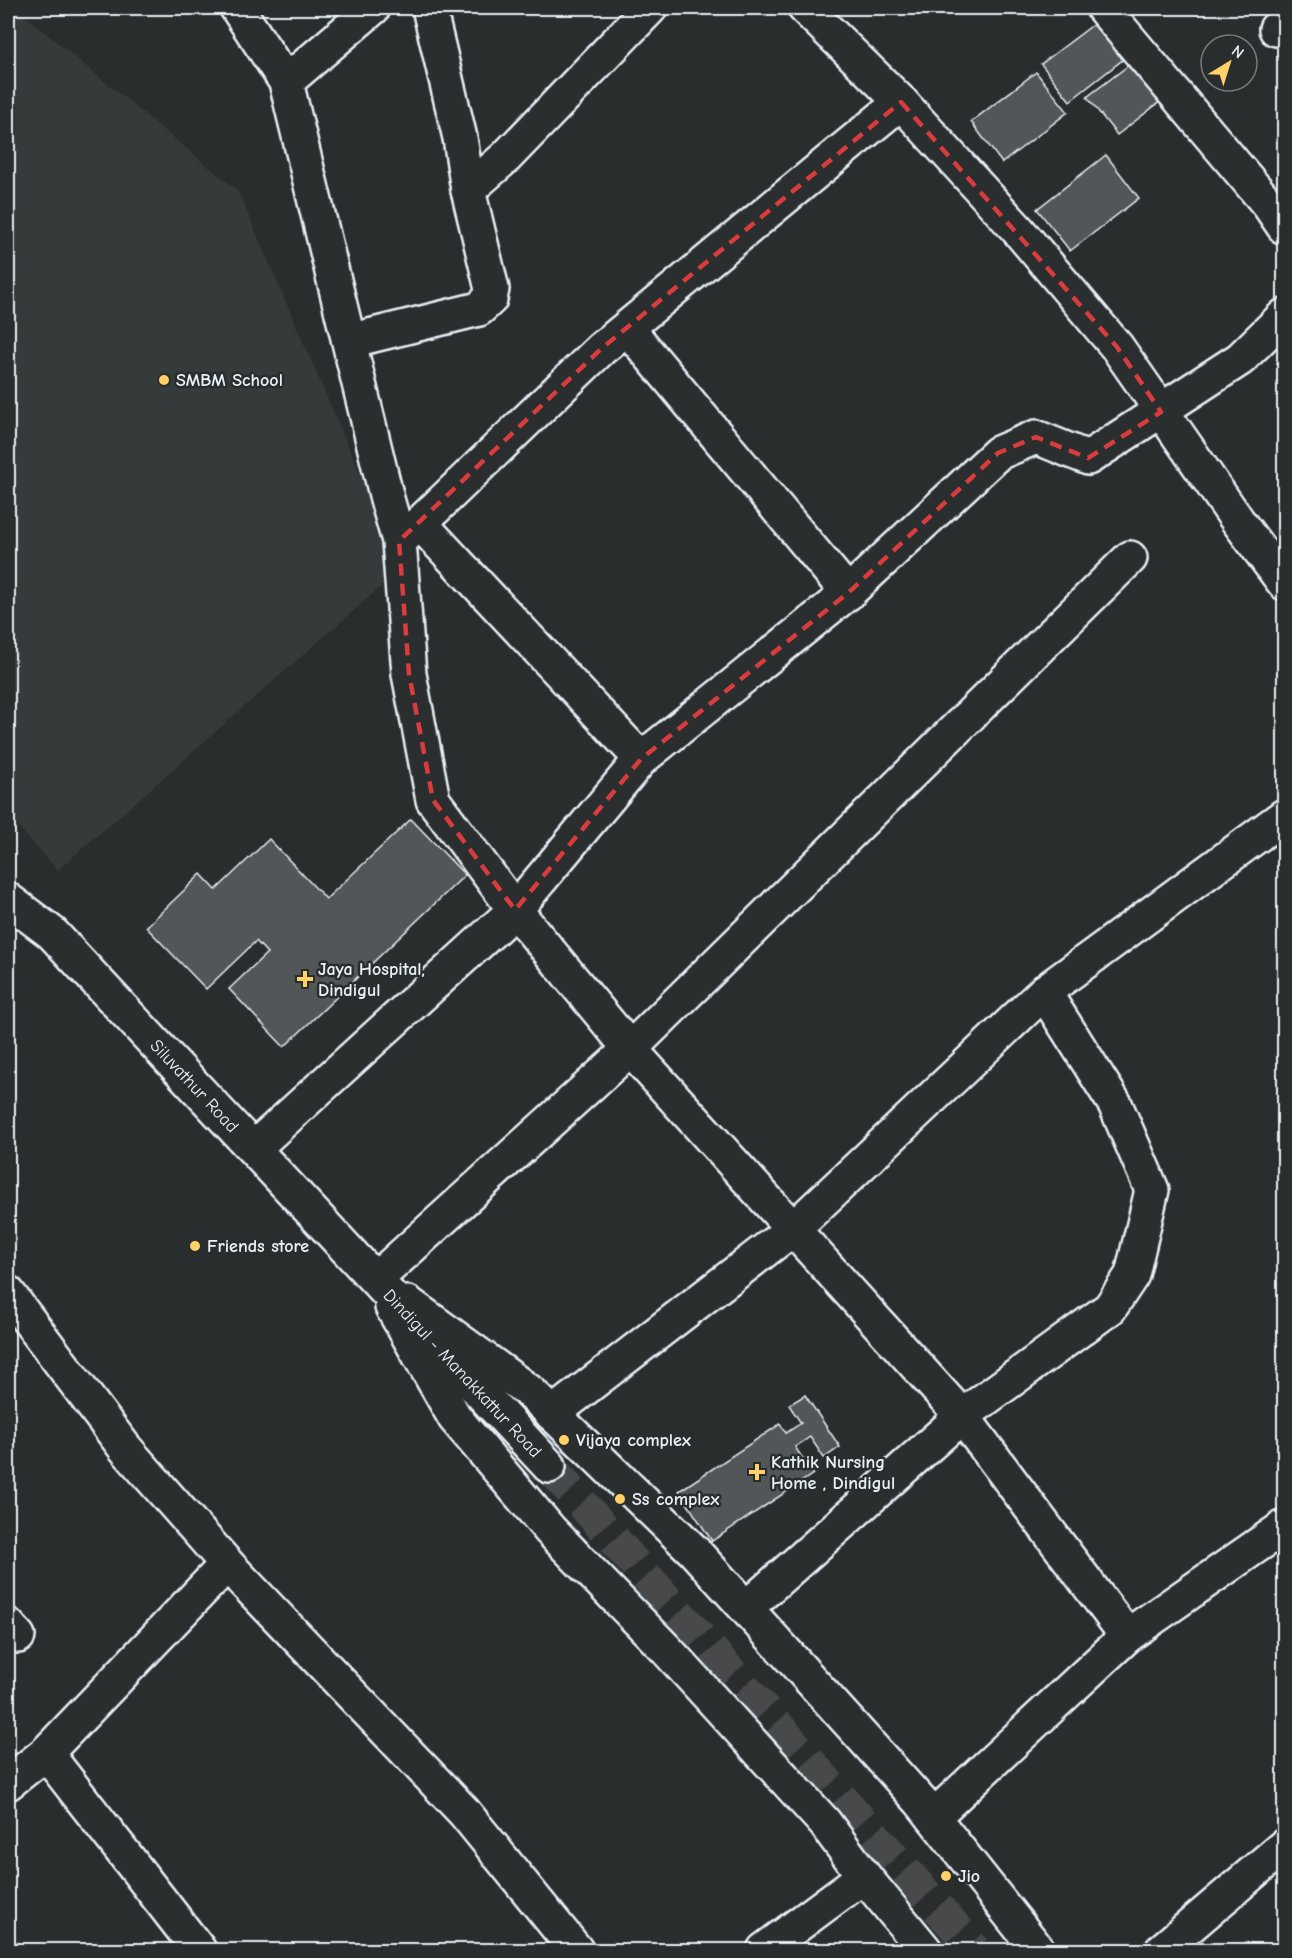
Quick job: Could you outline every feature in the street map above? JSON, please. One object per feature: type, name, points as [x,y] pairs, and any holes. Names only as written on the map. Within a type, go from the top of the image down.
[{"type":"street","points":[[237,8],[286,82],[387,499],[410,532],[641,759]]},
{"type":"street","points":[[286,82],[373,8]]},
{"type":"street","points":[[349,341],[479,309],[490,299],[492,288],[468,190],[460,138],[429,8]]},
{"type":"street","points":[[468,190],[506,158],[650,8]]},
{"type":"street","points":[[805,8],[901,102],[1018,230],[1117,347],[1284,583]]},
{"type":"street","points":[[1102,8],[1269,205],[1284,227]]},
{"type":"street","points":[[901,102],[602,349],[410,532],[409,674],[433,800],[515,910],[630,1049],[962,1416],[1127,1636]]},
{"type":"street","points":[[254,1148],[515,910],[641,759],[848,593],[998,453],[1036,437],[1088,458],[1240,359],[1284,316]]},
{"type":"street","points":[[628,329],[848,593]]},
{"type":"street","points":[[376,1279],[630,1049],[1130,558]]},
{"type":"street","points":[[552,1414],[794,1228],[1044,992],[1284,816]]},
{"type":"street","name":"Siluvathur Road","points":[[8,900],[52,933],[376,1279]]},
{"type":"street","points":[[746,1608],[962,1416],[1110,1308],[1132,1275],[1152,1190],[1115,1104],[1044,992]]},
{"type":"street","points":[[376,1279],[530,1392],[694,1551],[933,1817],[1038,1950]]},
{"type":"street","points":[[376,1279],[455,1418],[550,1530],[666,1648],[825,1823],[864,1876],[926,1950]]},
{"type":"street","name":"Dindigul - Manakkattur Road","points":[[376,1279],[549,1466]]},
{"type":"street","points":[[8,1293],[125,1448],[228,1564],[464,1812],[576,1950]]},
{"type":"street","points":[[933,1817],[1127,1636],[1284,1527]]},
{"type":"street","points":[[8,1783],[46,1753],[228,1564]]},
{"type":"street","points":[[46,1753],[199,1950]]},
{"type":"street","points":[[1162,1950],[1284,1846]]},
{"type":"street","points":[[764,1950],[864,1876]]},
{"type":"highlighted area","points":[[901,102],[1117,347],[1161,412],[1088,458],[1036,437],[998,453],[848,593],[641,759],[515,910],[433,800],[409,674],[399,541],[601,349]]},
{"type":"shaded area","name":"SMBM School","points":[[8,8],[15,8],[238,191],[401,569],[58,870],[8,816]]},
{"type":"building","points":[[1102,18],[1130,54],[1070,101],[1041,64]]},
{"type":"building","points":[[1137,59],[1166,97],[1117,135],[1087,97]]},
{"type":"building","points":[[1036,72],[1068,112],[1002,163],[971,122]]},
{"type":"building","points":[[1106,155],[1139,198],[1070,251],[1037,209]]},
{"type":"building","points":[[411,819],[465,875],[284,1047],[229,989],[267,953],[256,941],[206,989],[146,927],[201,874],[216,890],[269,839],[326,899]]},
{"type":"building","points":[[805,1395],[840,1447],[824,1458],[810,1437],[795,1447],[813,1474],[712,1541],[679,1491],[780,1424],[786,1433],[801,1423],[789,1405]]},
{"type":"tunnel","points":[[549,1466],[975,1950]]},
{"type":"place","name":"SMBM School","points":[[164,380]]},
{"type":"place","name":"Jaya Hospital, Dindigul","points":[[305,979]]},
{"type":"place","name":"Friends store","points":[[195,1246]]},
{"type":"place","name":"Vijaya complex","points":[[564,1440]]},
{"type":"place","name":"Kathik Nursing Home , Dindigul","points":[[757,1472]]},
{"type":"place","name":"Ss complex","points":[[620,1499]]},
{"type":"place","name":"Jio","points":[[946,1876]]}]
